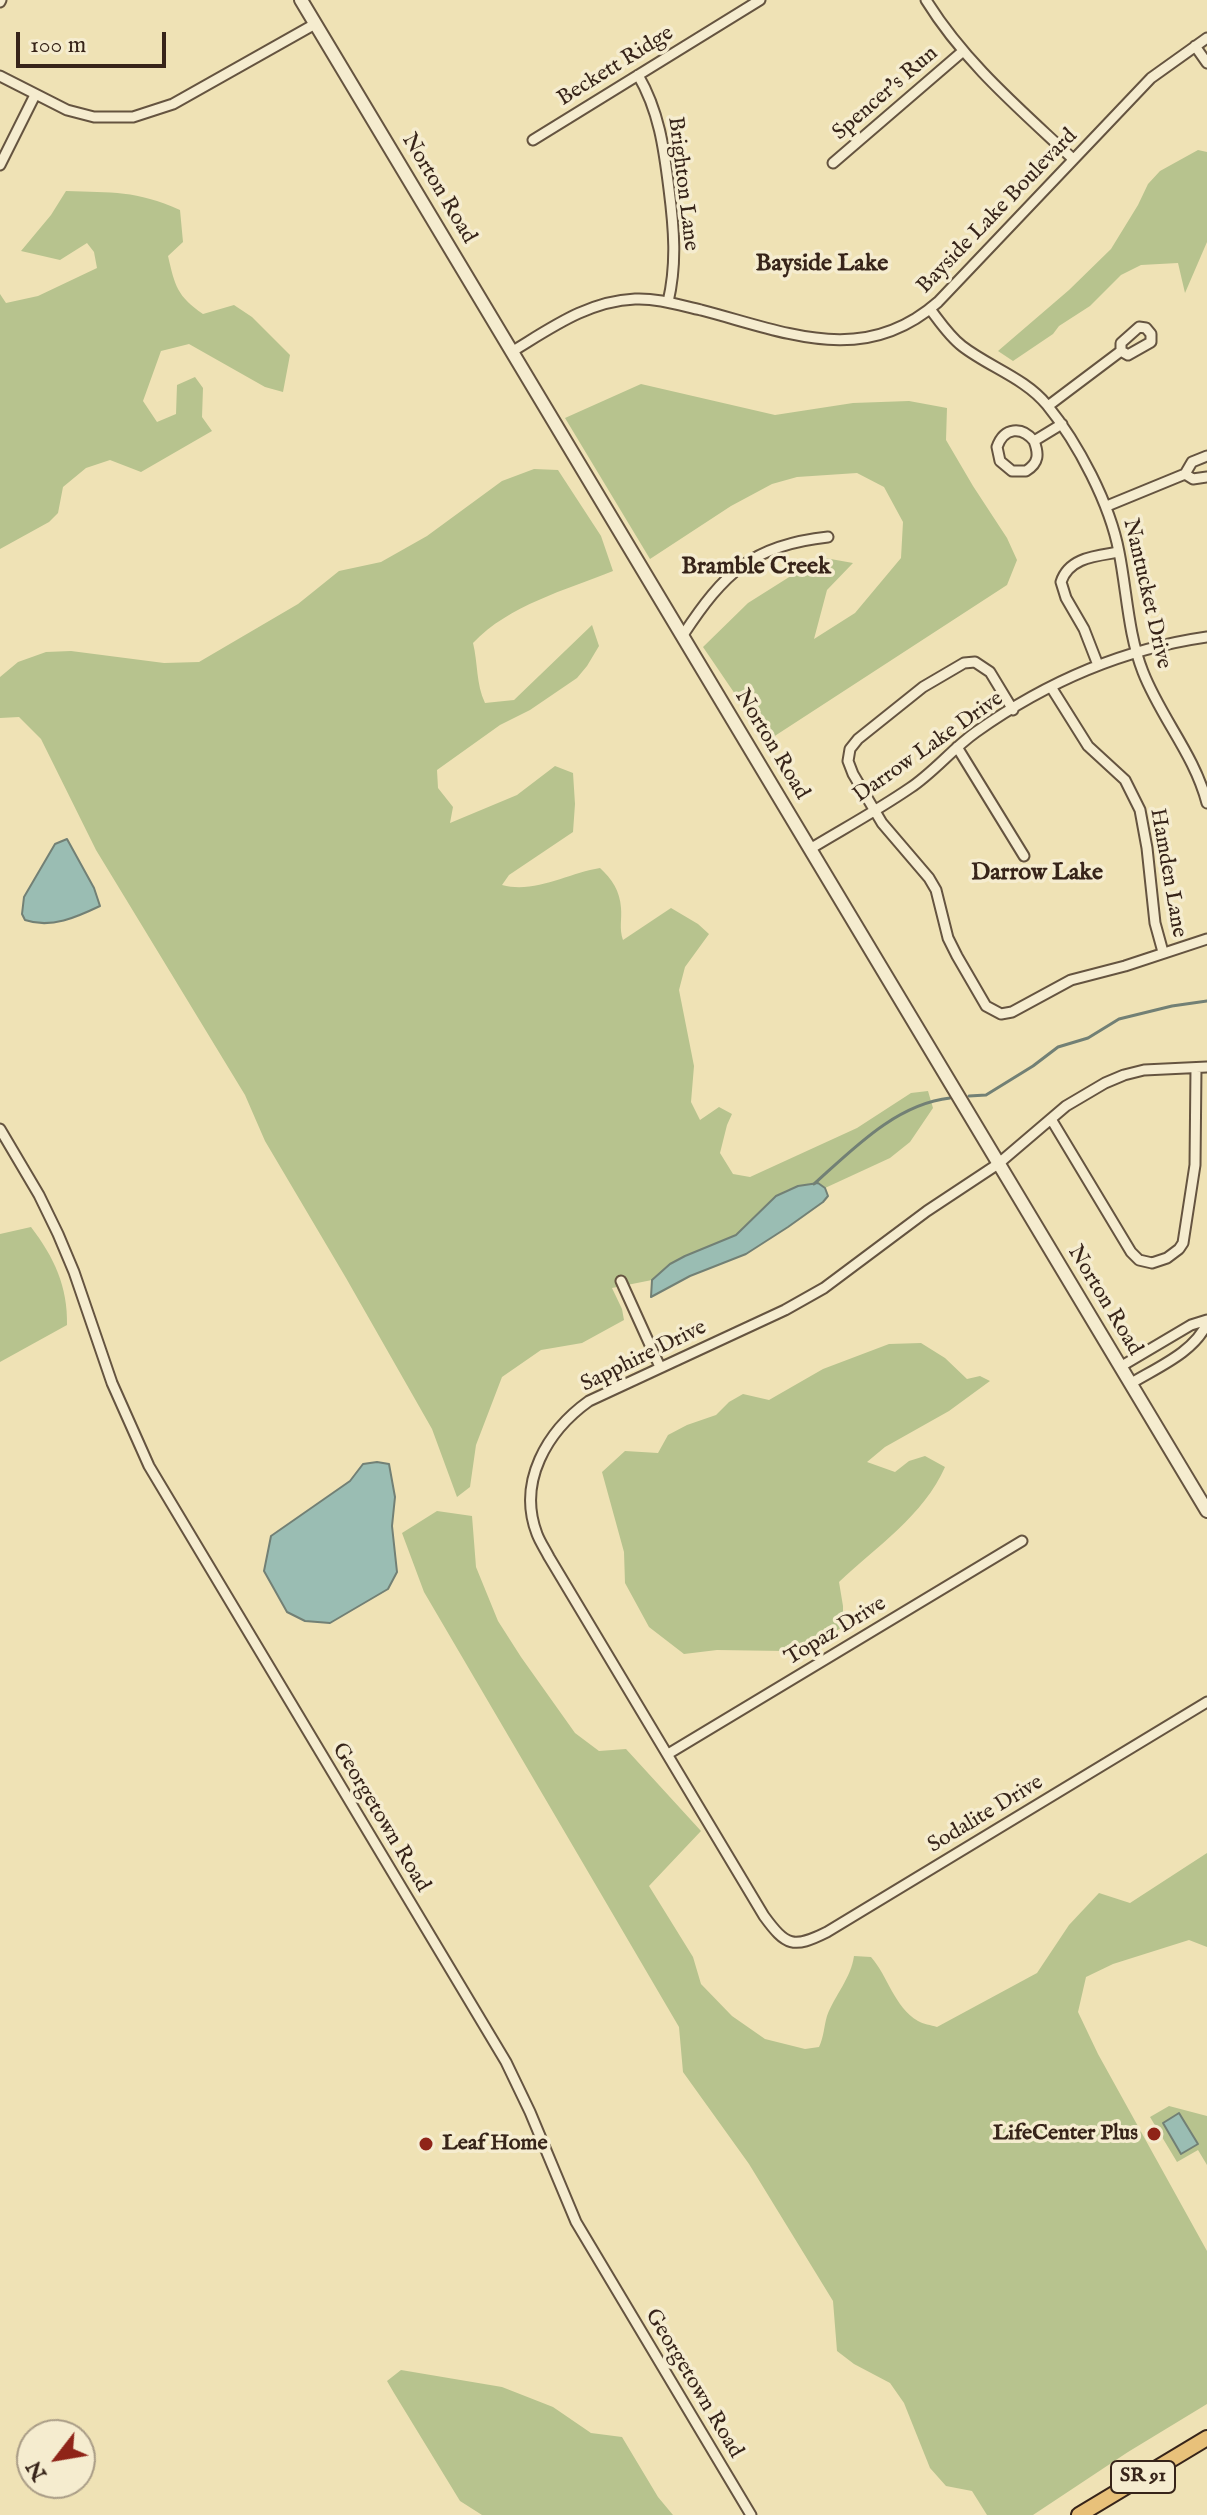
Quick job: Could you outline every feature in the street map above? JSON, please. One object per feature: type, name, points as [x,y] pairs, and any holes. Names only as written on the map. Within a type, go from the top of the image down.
[{"type":"main road","name":"SR 91","points":[[1079,2515],[1207,2438]]},
{"type":"street","name":"Norton Road","points":[[301,0],[1207,1511]]},
{"type":"street","name":"Beckett Ridge","points":[[533,140],[760,0]]},
{"type":"street","points":[[926,0],[962,52],[1073,159]]},
{"type":"street","points":[[0,76],[67,110],[94,117],[123,118],[148,114],[173,104],[315,24]]},
{"type":"street","name":"Bayside Lake Boulevard","points":[[513,351],[567,319],[602,303],[634,299],[668,302],[811,338],[844,341],[867,339],[892,331],[930,309],[1151,78],[1207,38]]},
{"type":"street","points":[[1195,46],[1207,63]]},
{"type":"street","name":"Spencer's Run","points":[[833,163],[962,52]]},
{"type":"street","name":"Brighton Lane","points":[[638,75],[654,107],[664,147],[675,253],[668,302]]},
{"type":"street","points":[[0,165],[35,95]]},
{"type":"street","name":"Nantucket Drive","points":[[930,309],[964,348],[1023,384],[1048,406],[1062,424],[1107,506],[1119,552],[1136,653],[1152,693],[1194,765],[1207,803]]},
{"type":"street","points":[[1048,406],[1121,351]]},
{"type":"street","points":[[1034,441],[1062,424]]},
{"type":"street","points":[[1013,430],[1022,431],[1034,441],[1038,450],[1037,460],[1026,471],[1012,471],[1000,461],[997,447],[1004,434],[1013,430]]},
{"type":"street","points":[[1107,506],[1185,474],[1192,462],[1207,456]]},
{"type":"street","points":[[1185,474],[1193,479],[1207,477]]},
{"type":"street","points":[[683,635],[722,581],[744,563],[784,544],[828,537]]},
{"type":"street","points":[[1098,665],[1061,582],[1069,568],[1081,560],[1119,552]]},
{"type":"street","name":"Darrow Lake Drive","points":[[810,849],[912,787],[957,747],[1051,687],[1098,665],[1172,642],[1207,637]]},
{"type":"street","points":[[1013,710],[986,668],[975,662],[964,663],[930,683],[879,722],[853,744],[848,755],[850,768],[874,810],[894,838],[919,863],[936,890],[948,938],[990,1010],[1007,1013],[1071,980],[1207,939]]},
{"type":"street","name":"Hamden Lane","points":[[1051,687],[1088,746],[1125,780],[1140,810],[1155,923],[1163,952]]},
{"type":"street","points":[[957,747],[1024,856]]},
{"type":"street","points":[[1051,1119],[1131,1252],[1143,1262],[1157,1262],[1179,1249],[1184,1238],[1195,1165],[1202,1068]]},
{"type":"street","name":"Sapphire Drive","points":[[781,1937],[764,1916],[536,1533],[532,1507],[534,1476],[540,1458],[555,1431],[589,1401],[785,1310],[824,1288],[927,1211],[998,1164],[1079,1098],[1124,1075],[1144,1070],[1202,1068]]},
{"type":"street","name":"Georgetown Road","points":[[0,1129],[58,1234],[118,1397],[149,1466],[506,2062],[583,2233],[751,2515]]},
{"type":"street","points":[[621,1281],[660,1367]]},
{"type":"street","points":[[1120,1367],[1191,1325],[1207,1322]]},
{"type":"street","points":[[1130,1384],[1194,1342],[1207,1322]]},
{"type":"street","name":"Topaz Drive","points":[[668,1754],[1022,1541]]},
{"type":"street","name":"Sodalite Drive","points":[[781,1937],[803,1943],[827,1932],[1207,1702]]},
{"type":"green space","points":[[1198,150],[1207,152],[1207,242],[1185,293],[1178,263],[1141,265],[1121,275],[1090,306],[1013,361],[998,351],[1111,249],[1148,184],[1160,171]]},
{"type":"green space","points":[[66,191],[137,196],[180,210],[183,242],[168,256],[182,296],[203,314],[234,305],[252,317],[290,355],[283,392],[265,387],[189,344],[161,351],[143,401],[157,422],[176,414],[177,385],[195,377],[203,388],[202,417],[212,431],[141,472],[110,460],[86,468],[63,487],[58,513],[49,522],[0,549],[0,294],[6,303],[38,296],[97,268],[94,252],[87,243],[60,260],[21,251]]},
{"type":"green space","points":[[641,384],[775,415],[853,403],[909,401],[947,408],[946,440],[1007,538],[1017,560],[1007,585],[767,741],[703,647],[748,603],[794,574],[825,558],[853,563],[827,590],[814,639],[855,613],[901,558],[903,522],[884,487],[857,473],[797,477],[772,484],[731,506],[650,559],[565,418]]},
{"type":"green space","points":[[534,469],[558,470],[601,536],[613,571],[503,618],[473,643],[485,703],[514,700],[592,625],[599,646],[577,678],[530,710],[500,725],[437,770],[438,788],[453,807],[450,823],[517,795],[555,766],[573,773],[573,832],[509,875],[502,885],[539,885],[600,868],[612,881],[619,896],[623,940],[671,908],[709,934],[685,967],[679,990],[694,1066],[691,1102],[700,1120],[719,1107],[732,1114],[720,1153],[733,1174],[750,1177],[857,1128],[911,1093],[928,1091],[933,1108],[910,1142],[890,1158],[825,1188],[818,1183],[787,1190],[776,1196],[736,1235],[670,1264],[652,1280],[612,1288],[624,1320],[582,1343],[541,1350],[502,1377],[476,1445],[470,1487],[457,1497],[432,1429],[265,1141],[245,1095],[96,850],[41,739],[19,717],[0,718],[0,677],[18,662],[46,652],[71,651],[164,663],[199,662],[298,604],[339,571],[381,562],[427,536],[502,481]]},
{"type":"green space","points":[[31,1227],[58,1273],[65,1298],[67,1325],[0,1362],[0,1234]]},
{"type":"green space","points":[[921,1343],[945,1358],[967,1379],[980,1376],[990,1381],[949,1411],[885,1447],[867,1462],[895,1472],[909,1461],[925,1456],[945,1467],[912,1515],[839,1582],[843,1627],[825,1637],[784,1651],[717,1650],[684,1654],[649,1627],[625,1583],[624,1552],[602,1472],[625,1451],[658,1453],[668,1435],[716,1415],[743,1394],[769,1400],[823,1369],[889,1344]]},
{"type":"green space","points":[[437,1511],[472,1516],[476,1567],[498,1621],[575,1733],[599,1751],[626,1749],[701,1831],[649,1886],[693,1957],[701,1984],[732,2016],[765,2039],[805,2049],[819,2047],[827,2016],[850,1972],[854,1956],[871,1957],[903,2008],[918,2021],[937,2027],[1037,1973],[1069,1925],[1099,1893],[1130,1903],[1207,1853],[1207,1947],[1189,1940],[1113,1964],[1086,1977],[1078,2012],[1207,2251],[1207,2404],[1033,2515],[987,2515],[972,2491],[946,2486],[930,2468],[904,2403],[890,2383],[837,2351],[833,2301],[749,2164],[683,2072],[679,2027],[424,1592],[402,1533]]},
{"type":"green space","points":[[1169,2106],[1207,2116],[1207,2165],[1198,2150],[1177,2162],[1150,2117]]},
{"type":"green space","points":[[401,2370],[502,2387],[553,2407],[591,2433],[622,2437],[658,2497],[673,2515],[482,2515],[460,2501],[387,2381]]},
{"type":"water","points":[[67,839],[94,888],[100,906],[73,918],[54,922],[25,920],[22,914],[24,897],[55,844]]},
{"type":"water","points":[[818,1183],[825,1188],[828,1196],[788,1227],[746,1254],[690,1276],[651,1297],[652,1280],[670,1264],[736,1235],[776,1196],[798,1186]]},
{"type":"water","points":[[363,1464],[389,1464],[395,1497],[392,1526],[397,1572],[388,1589],[330,1623],[305,1621],[287,1612],[264,1571],[271,1536],[350,1481]]},
{"type":"water","points":[[1179,2113],[1198,2144],[1181,2154],[1163,2123]]},
{"type":"waterway","points":[[969,1096],[986,1095],[1058,1047],[1088,1038],[1119,1019],[1207,1001]]},
{"type":"waterway","points":[[814,1184],[876,1130],[911,1109],[950,1098]]},
{"type":"place","name":"LifeCenter Plus","points":[[1154,2134]]},
{"type":"place","name":"Leaf Home","points":[[426,2144]]},
{"type":"district","name":"Bayside Lake","points":[[822,265]]},
{"type":"district","name":"Bramble Creek","points":[[756,568]]},
{"type":"district","name":"Darrow Lake","points":[[1037,874]]}]
